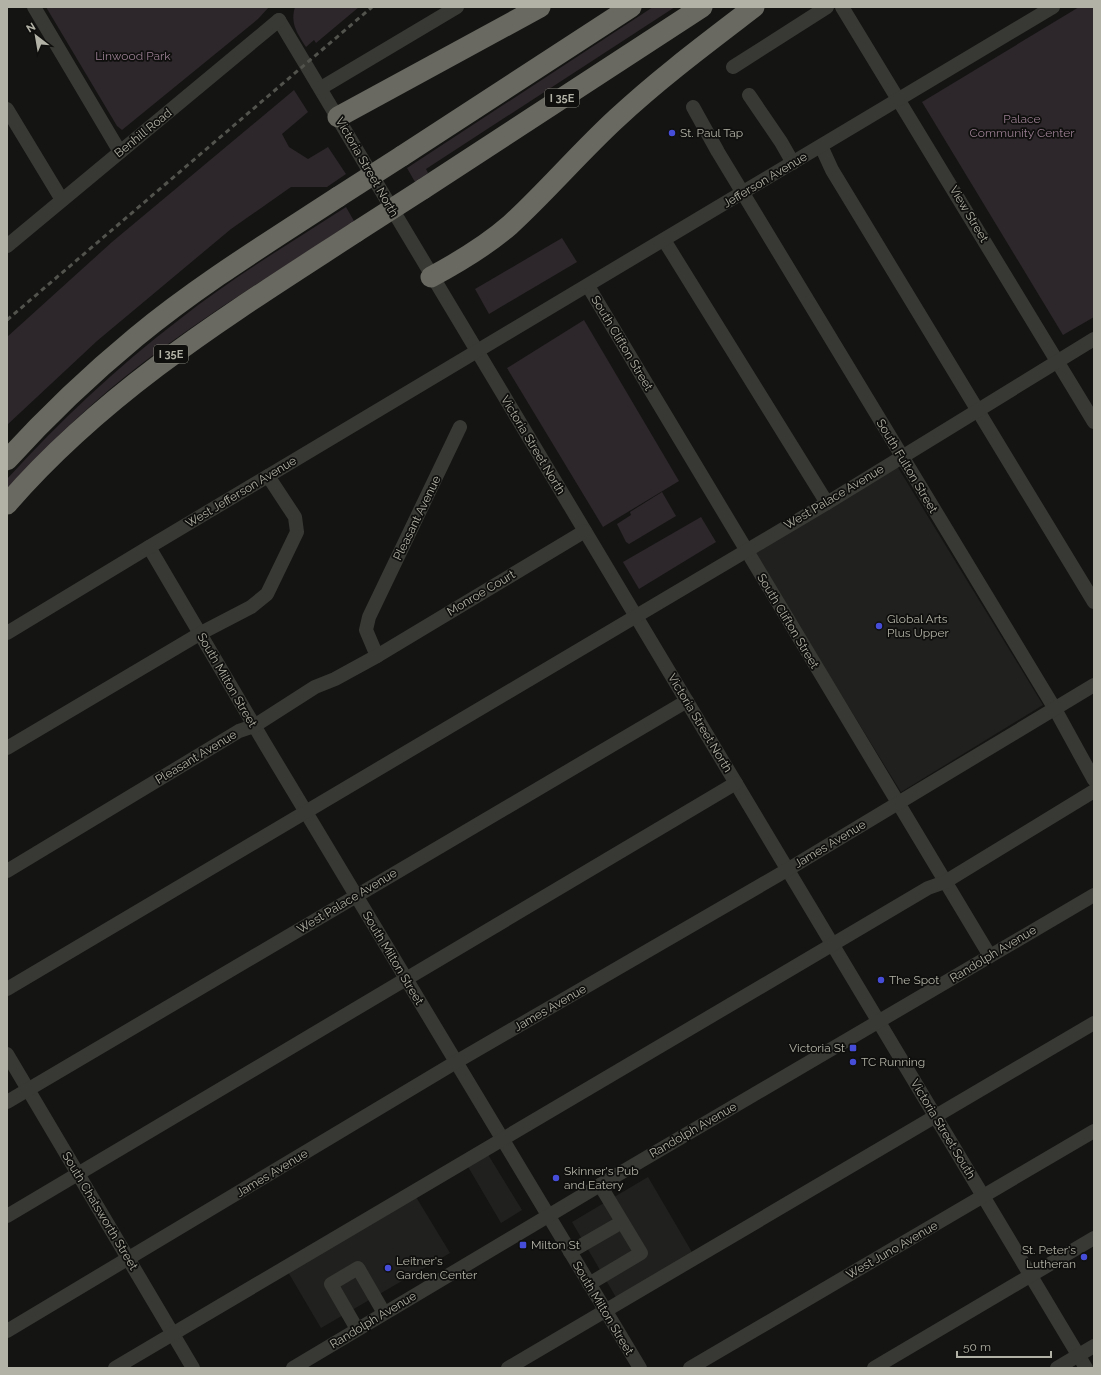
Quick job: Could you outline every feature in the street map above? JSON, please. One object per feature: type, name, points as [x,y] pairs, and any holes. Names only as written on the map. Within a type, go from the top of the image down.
[{"type":"highway","points":[[338,117],[540,7]]},
{"type":"highway","name":"I 35E","points":[[7,460],[74,391],[136,336],[222,273],[631,7]]},
{"type":"highway","name":"I 35E","points":[[7,504],[39,468],[72,436],[125,389],[194,338],[702,7]]},
{"type":"highway","points":[[431,277],[464,259],[510,225],[644,93],[754,7]]},
{"type":"street","points":[[34,7],[120,152]]},
{"type":"street","points":[[320,88],[457,7]]},
{"type":"street","points":[[733,67],[827,7]]},
{"type":"street","name":"View Street","points":[[842,7],[1094,422]]},
{"type":"street","name":"Jefferson Avenue","points":[[476,351],[588,286],[1053,7]]},
{"type":"street","name":"Benhill Road","points":[[7,246],[120,152],[281,14]]},
{"type":"street","name":"Victoria Street North","points":[[281,14],[320,88],[431,277],[635,616],[688,701],[787,870]]},
{"type":"street","points":[[749,95],[781,142],[793,163]]},
{"type":"street","name":"South Fulton Street","points":[[693,107],[718,152],[1055,709],[1094,780]]},
{"type":"street","points":[[7,109],[62,200]]},
{"type":"street","points":[[821,146],[832,170],[1094,602]]},
{"type":"street","points":[[664,240],[827,503]]},
{"type":"street","name":"South Clifton Street","points":[[588,286],[990,956]]},
{"type":"street","name":"West Palace Avenue","points":[[7,989],[827,503],[1044,368],[1058,362],[1094,339]]},
{"type":"street","name":"West Jefferson Avenue","points":[[7,633],[476,351]]},
{"type":"street","name":"Pleasant Avenue","points":[[7,871],[239,731],[254,726],[315,687],[335,679],[377,656],[366,630],[370,617],[460,427]]},
{"type":"street","points":[[7,748],[201,633],[251,607],[267,594],[297,532],[295,517],[268,476]]},
{"type":"street","name":"Monroe Court","points":[[377,656],[584,531]]},
{"type":"street","name":"South Milton Street","points":[[149,547],[201,633],[254,726],[640,1368]]},
{"type":"street","name":"James Avenue","points":[[7,1331],[456,1062],[787,870],[1094,685]]},
{"type":"street","name":"West Palace Avenue","points":[[7,1102],[356,895],[688,701]]},
{"type":"street","points":[[7,1216],[736,783]]},
{"type":"street","points":[[115,1368],[928,888],[945,882],[1094,791]]},
{"type":"street","name":"Victoria Street South","points":[[787,870],[1086,1368]]},
{"type":"street","name":"Randolph Avenue","points":[[293,1368],[600,1185],[1094,895]]},
{"type":"street","points":[[508,1368],[1094,1023]]},
{"type":"street","name":"South Chatsworth Street","points":[[7,1054],[193,1368]]},
{"type":"street","name":"West Juno Avenue","points":[[690,1368],[1094,1131]]},
{"type":"street","points":[[589,1284],[641,1253],[600,1185]]},
{"type":"street","points":[[570,1252],[622,1222]]},
{"type":"street","points":[[874,1368],[1094,1238]]},
{"type":"street","points":[[357,1329],[331,1284],[358,1268],[384,1313]]},
{"type":"street","points":[[1057,1368],[1094,1346]]},
{"type":"shaded area","points":[[897,466],[1043,705],[901,792],[754,553]]},
{"type":"shaded area","points":[[487,1153],[522,1210],[501,1223],[467,1165]]},
{"type":"shaded area","points":[[648,1177],[693,1254],[617,1299],[572,1222]]},
{"type":"shaded area","points":[[416,1197],[450,1253],[321,1328],[288,1272]]},
{"type":"green space","name":"Linwood Park","points":[[46,7],[269,7],[258,19],[122,130],[117,126]]},
{"type":"green space","points":[[295,7],[359,7],[316,43],[314,40],[306,47],[295,28],[293,18]]},
{"type":"green space","points":[[653,7],[675,7],[426,169],[428,173],[415,182],[407,168]]},
{"type":"green space","name":"Palace Community Center","points":[[1079,7],[1094,7],[1094,317],[1063,335],[922,102]]},
{"type":"green space","points":[[294,90],[308,112],[282,134],[289,147],[308,159],[328,147],[346,174],[327,187],[291,187],[231,229],[97,341],[7,425],[7,337],[112,242]]},
{"type":"green space","points":[[346,207],[354,221],[209,315],[153,355],[94,402],[35,459],[7,489],[7,479],[27,457],[90,395],[134,356],[220,289]]},
{"type":"green space","points":[[562,238],[577,262],[489,314],[475,289]]},
{"type":"green space","points":[[584,320],[679,481],[603,527],[507,368]]},
{"type":"green space","points":[[662,492],[676,516],[629,544],[626,542],[617,524],[631,515],[630,512]]},
{"type":"green space","points":[[701,517],[716,542],[639,589],[623,562]]},
{"type":"railway","points":[[7,320],[372,7]]},
{"type":"place","name":"St. Paul Tap","points":[[672,133]]},
{"type":"place","name":"Global Arts Plus Upper","points":[[879,626]]},
{"type":"place","name":"The Spot","points":[[881,980]]},
{"type":"place","name":"Victoria St","points":[[853,1048]]},
{"type":"place","name":"TC Running","points":[[853,1062]]},
{"type":"place","name":"Skinner's Pub and Eatery","points":[[556,1178]]},
{"type":"place","name":"Milton St","points":[[523,1245]]},
{"type":"place","name":"St. Peter's Lutheran","points":[[1084,1257]]},
{"type":"place","name":"Leitner's Garden Center","points":[[388,1268]]}]
